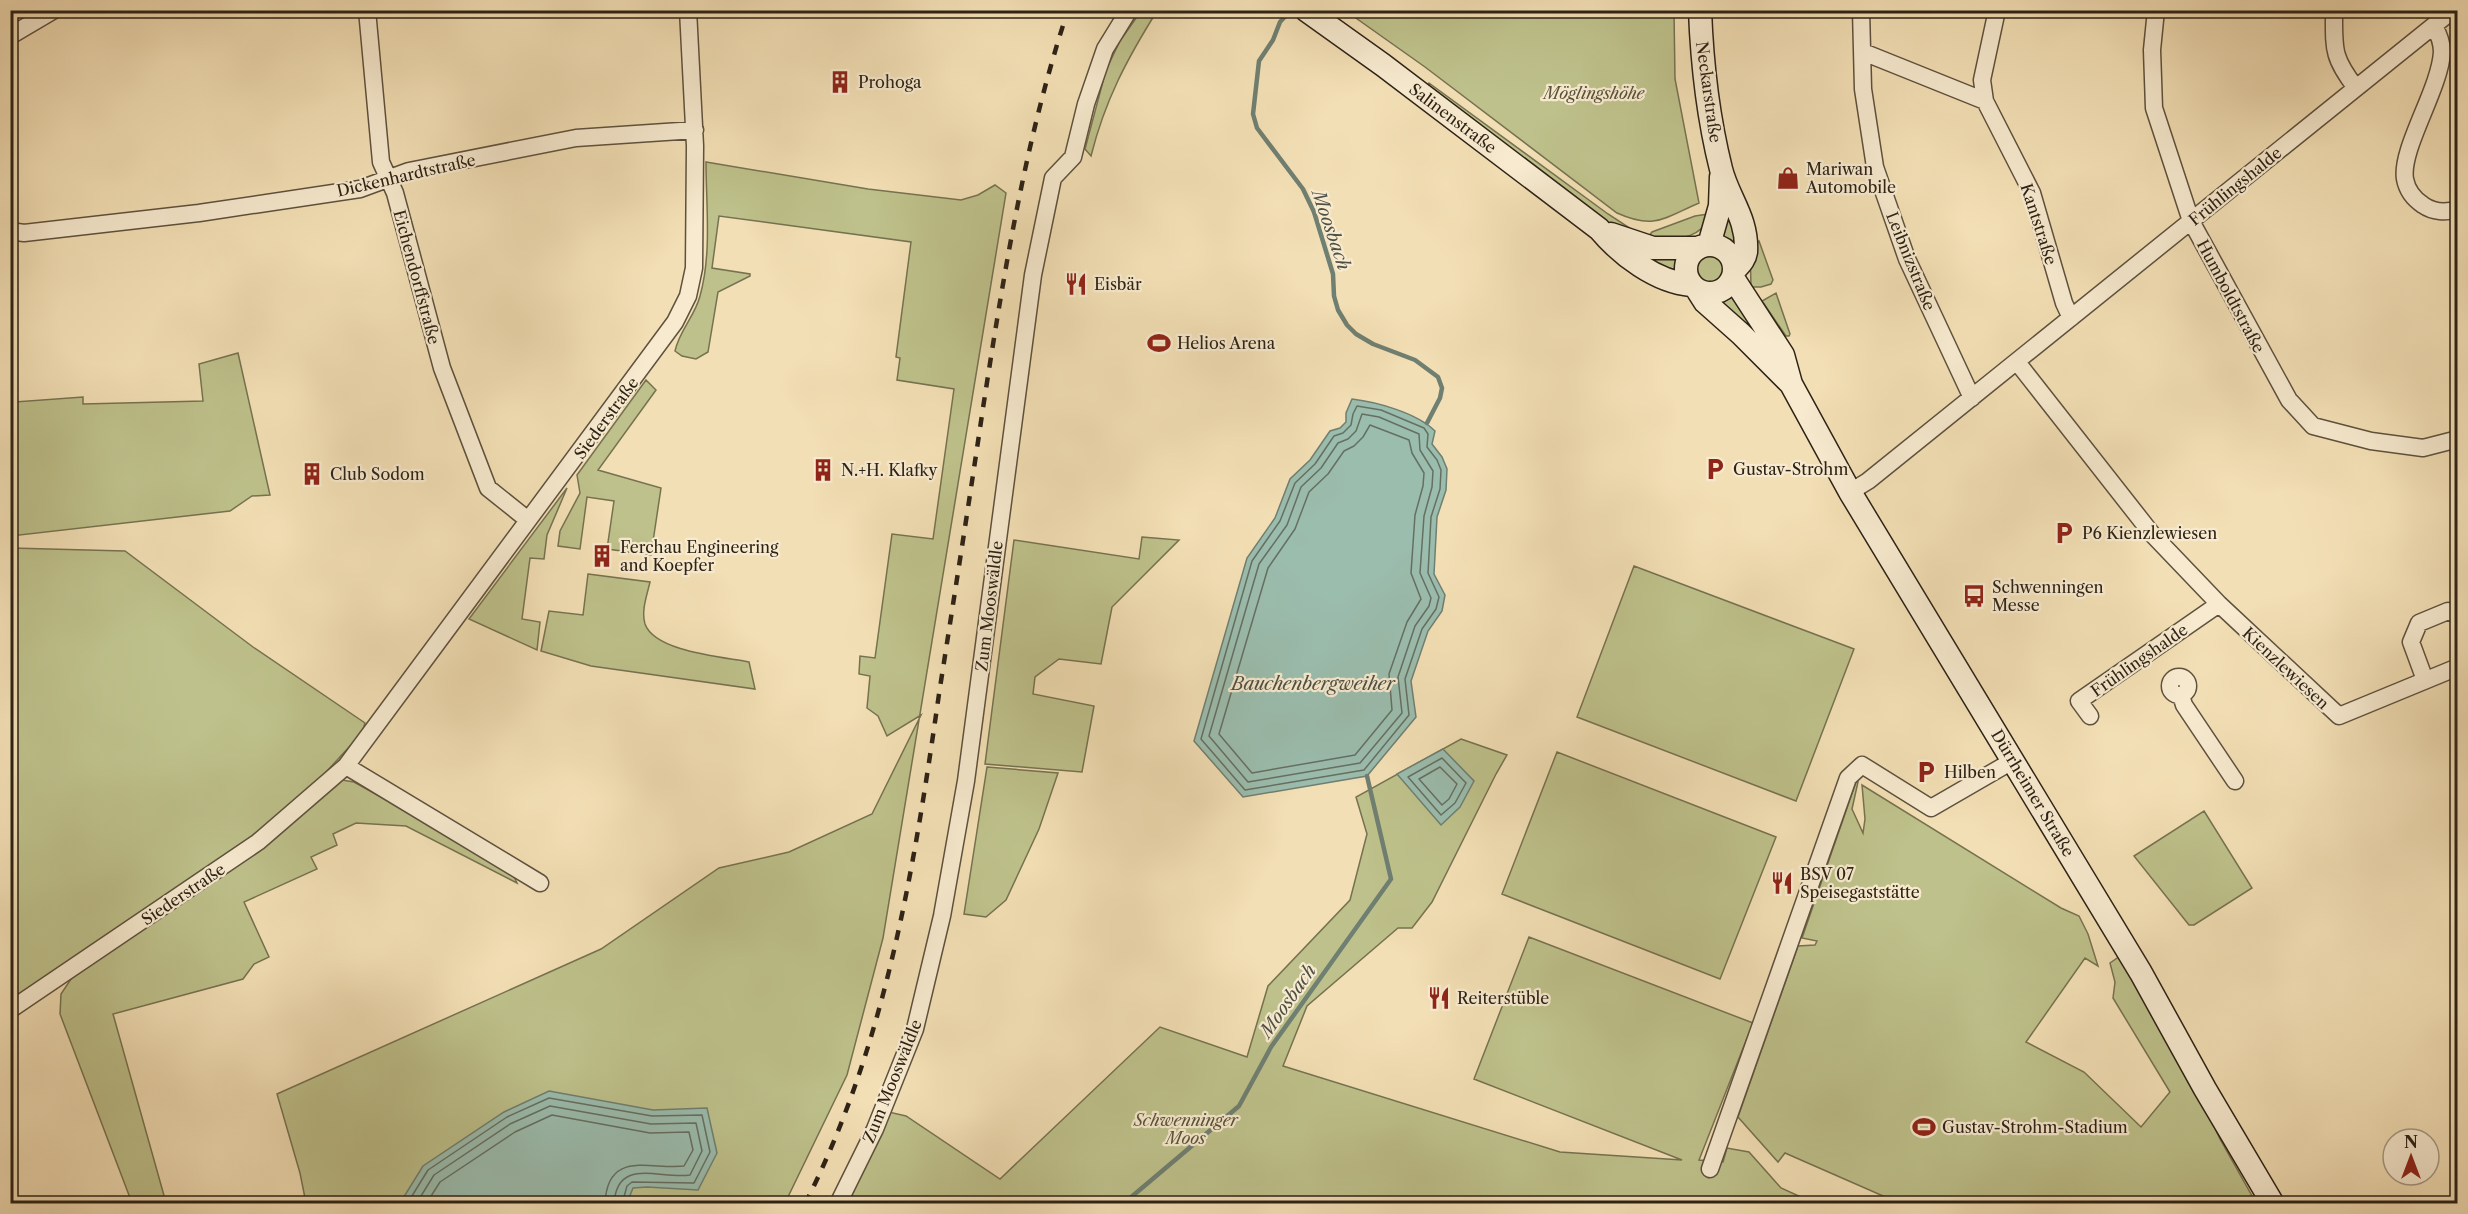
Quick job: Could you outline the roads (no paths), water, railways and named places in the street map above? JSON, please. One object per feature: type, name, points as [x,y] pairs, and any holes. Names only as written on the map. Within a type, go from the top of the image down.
[{"type":"main road","name":"Neckarstraße","points":[[1700,10],[1706,93],[1721,172],[1720,206],[1703,246]]},
{"type":"main road","name":"Salinenstraße","points":[[1310,13],[1383,65],[1599,229],[1607,239],[1653,273],[1677,284],[1695,288]]},
{"type":"main road","name":"Neckarstraße","points":[[1721,172],[1739,209],[1745,239],[1746,254],[1733,274]]},
{"type":"main road","name":"Salinenstraße","points":[[1599,229],[1653,248],[1703,246]]},
{"type":"main road","points":[[1703,246],[1721,248],[1733,260],[1733,274],[1726,287],[1718,293],[1709,294],[1695,288],[1686,274],[1686,264],[1691,254],[1703,246]]},
{"type":"main road","name":"Dürrheimer Straße","points":[[1733,274],[1783,354],[1791,384],[1850,492],[2141,973],[2211,1099],[2273,1203]]},
{"type":"main road","name":"Dürrheimer Straße","points":[[1695,288],[1704,302],[1741,334],[1791,384]]},
{"type":"street","points":[[10,36],[54,10]]},
{"type":"street","name":"Eichendorffstraße","points":[[367,10],[381,162],[395,193],[442,368],[488,488],[528,520]]},
{"type":"street","name":"Siederstraße","points":[[10,1010],[258,842],[346,766],[675,322],[688,296],[694,268],[695,130],[688,10]]},
{"type":"street","name":"Zum Mooswäldle","points":[[838,1203],[875,1129],[915,1029],[942,916],[966,781],[1033,275],[1053,178],[1073,157],[1086,104],[1106,49],[1129,10]]},
{"type":"street","name":"Leibnizstraße","points":[[1861,10],[1863,89],[1875,167],[1907,259],[1972,398]]},
{"type":"street","name":"Kantstraße","points":[[1997,10],[1982,80],[1984,101],[2032,193],[2064,303],[2071,318]]},
{"type":"street","name":"Humboldtstraße","points":[[2156,10],[2152,50],[2154,108],[2191,221],[2289,400],[2313,426],[2372,441],[2423,448],[2457,438]]},
{"type":"street","points":[[2334,10],[2334,45],[2339,66],[2356,88]]},
{"type":"street","name":"Frühlingshalde","points":[[1850,492],[1868,481],[1972,398],[2453,10]]},
{"type":"street","points":[[2434,26],[2442,51],[2433,90],[2408,155],[2405,179],[2414,198],[2429,209],[2450,212],[2457,209]]},
{"type":"street","points":[[1863,52],[1984,101]]},
{"type":"street","name":"Dickenhardtstraße","points":[[10,231],[24,232],[199,213],[360,189],[409,171],[576,138],[695,130]]},
{"type":"street","points":[[2017,362],[2152,534],[2219,604]]},
{"type":"street","name":"Frühlingshalde","points":[[2090,716],[2079,701],[2219,604]]},
{"type":"street","name":"Kienzlewiesen","points":[[2219,604],[2338,716],[2457,667]]},
{"type":"street","points":[[2425,680],[2411,642],[2419,623],[2448,611],[2457,615]]},
{"type":"street","points":[[2181,695],[2184,705],[2235,781]]},
{"type":"street","points":[[1710,1169],[1848,778],[1863,765],[1930,808],[2014,760]]},
{"type":"street","points":[[346,766],[540,883]]},
{"type":"water","name":"Bauchenbergweiher","points":[[1352,399],[1396,409],[1427,425],[1435,431],[1432,444],[1442,457],[1447,469],[1446,490],[1437,517],[1434,574],[1445,595],[1442,611],[1428,631],[1411,681],[1416,717],[1367,776],[1243,797],[1194,741],[1247,558],[1275,518],[1290,479],[1310,460],[1330,431],[1340,428],[1346,422],[1346,413]]},
{"type":"water","points":[[1443,749],[1474,781],[1460,807],[1441,825],[1397,774]]},
{"type":"water","points":[[549,1091],[653,1110],[707,1108],[717,1153],[698,1190],[633,1188],[627,1203],[400,1203],[423,1166],[504,1112]]},
{"type":"waterway","name":"Moosbach","points":[[1291,10],[1280,22],[1273,40],[1259,61],[1253,114],[1257,128],[1303,189],[1314,212],[1333,274],[1334,296],[1338,310],[1347,325],[1356,334],[1373,344],[1415,360],[1438,377],[1442,388],[1440,398],[1427,423]]},
{"type":"waterway","name":"Moosbach","points":[[1123,1204],[1239,1106],[1271,1047],[1391,879],[1367,776]]},
{"type":"railway","points":[[805,1204],[833,1143],[857,1081],[893,955],[919,825],[999,307],[1017,207],[1040,108],[1068,10]]},
{"type":"place","name":"Prohoga","points":[[840,82]]},
{"type":"place","name":"Mariwan Automobile","points":[[1788,178]]},
{"type":"place","name":"Eisbär","points":[[1076,284]]},
{"type":"place","name":"Helios Arena","points":[[1159,343]]},
{"type":"place","name":"Gustav-Strohm","points":[[1715,469]]},
{"type":"place","name":"N.+H. Klafky","points":[[823,470]]},
{"type":"place","name":"Club Sodom","points":[[312,474]]},
{"type":"place","name":"P6 Kienzlewiesen","points":[[2064,533]]},
{"type":"place","name":"Ferchau Engineering and Koepfer","points":[[602,556]]},
{"type":"place","name":"Schwenningen Messe","points":[[1974,596]]},
{"type":"place","name":"Hilben","points":[[1926,772]]},
{"type":"place","name":"BSV 07 Speisegaststätte","points":[[1782,883]]},
{"type":"place","name":"Reiterstüble","points":[[1439,998]]},
{"type":"place","name":"Gustav-Strohm-Stadium","points":[[1924,1127]]},
{"type":"park label","name":"Möglingshöhe","points":[[1594,93]]},
{"type":"park label","name":"Schwenninger Moos","points":[[1186,1129]]}]
